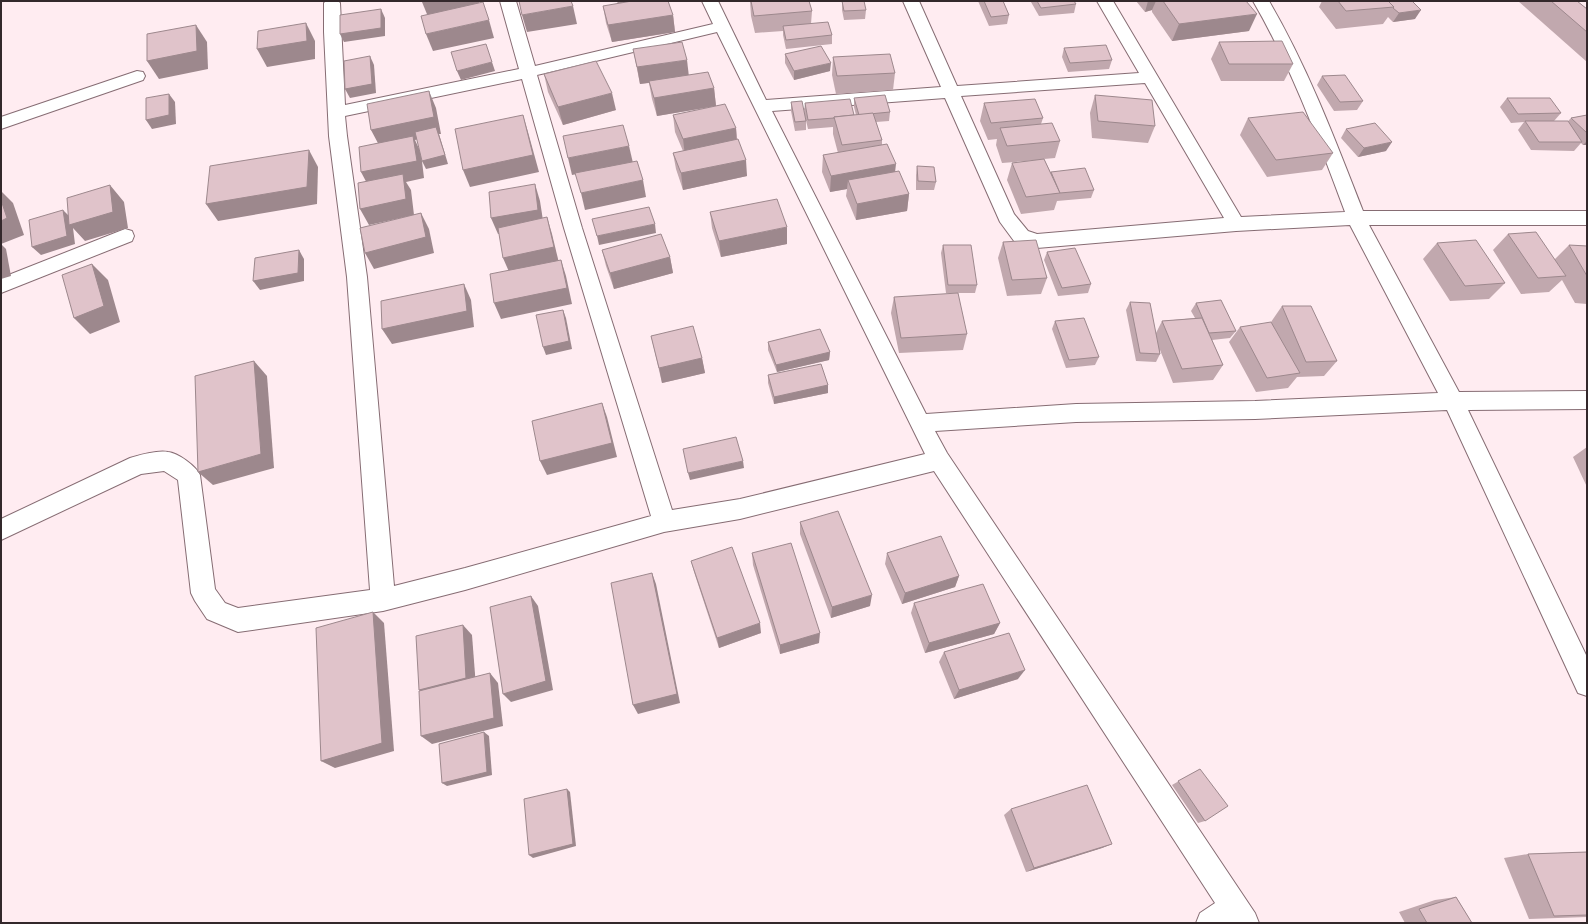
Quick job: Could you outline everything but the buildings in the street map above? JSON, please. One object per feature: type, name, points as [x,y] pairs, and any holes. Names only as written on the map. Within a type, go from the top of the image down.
[{"type":"street","points":[[508,1],[573,228],[664,522]]},
{"type":"street","points":[[710,1],[761,106],[940,460],[1240,915],[1210,923]]},
{"type":"street","points":[[911,1],[1006,217],[1021,236],[1037,241],[1236,224],[1356,218],[1587,218]]},
{"type":"street","points":[[1105,1],[1236,224]]},
{"type":"street","points":[[1261,1],[1278,32],[1318,116],[1356,218],[1453,401],[1587,684]]},
{"type":"street","points":[[332,3],[332,32],[338,136],[357,277],[383,600]]},
{"type":"street","points":[[337,112],[529,72],[723,26]]},
{"type":"street","points":[[1,123],[137,76]]},
{"type":"street","points":[[761,106],[1151,77]]},
{"type":"street","points":[[1,286],[125,236]]},
{"type":"street","points":[[920,423],[1076,413],[1255,410],[1453,401],[1587,400]]},
{"type":"street","points":[[1,530],[138,465],[167,461],[189,475],[203,593],[216,611],[238,620],[383,600],[465,580],[664,522],[740,509],[940,460]]}]
